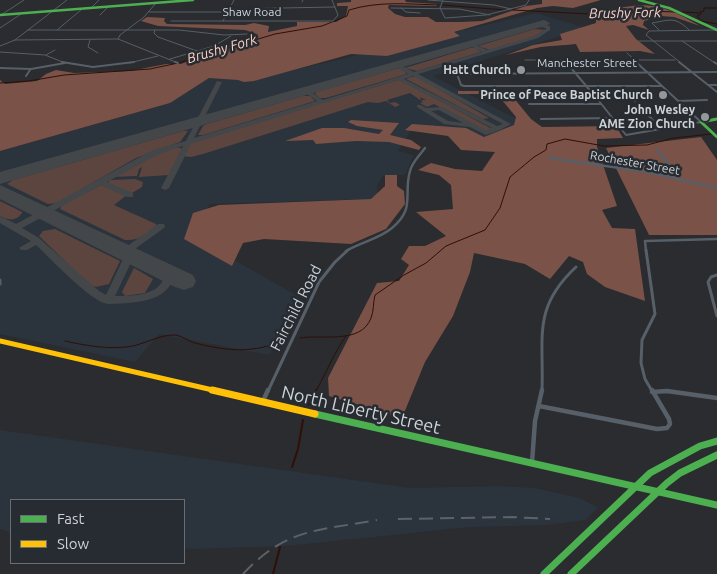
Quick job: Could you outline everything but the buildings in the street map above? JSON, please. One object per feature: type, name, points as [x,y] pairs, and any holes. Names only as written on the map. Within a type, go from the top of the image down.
[{"type":"main road","points":[[0,16],[193,0]]},
{"type":"main road","points":[[639,0],[671,9],[716,30]]},
{"type":"main road","points":[[702,122],[717,119]]},
{"type":"main road","points":[[702,122],[717,137]]},
{"type":"main road","name":"North Liberty Street","points":[[0,341],[717,505]]},
{"type":"main road","points":[[544,574],[650,473],[700,446],[717,441]]},
{"type":"main road","points":[[571,574],[680,473],[717,455]]},
{"type":"street","points":[[0,16],[24,0]]},
{"type":"street","points":[[0,46],[15,40],[67,0]]},
{"type":"street","points":[[91,9],[99,0]]},
{"type":"street","points":[[223,21],[234,0]]},
{"type":"street","points":[[230,9],[335,7],[332,0]]},
{"type":"street","points":[[428,0],[496,5],[512,9]]},
{"type":"street","points":[[442,1],[440,8],[444,18],[472,18],[491,15],[528,4],[529,0]]},
{"type":"street","points":[[118,39],[119,36],[156,4]]},
{"type":"street","name":"Shaw Road","points":[[171,21],[333,21],[338,15],[335,7]]},
{"type":"street","points":[[100,15],[107,8]]},
{"type":"street","points":[[391,8],[469,10],[491,15]]},
{"type":"street","points":[[400,8],[407,12],[420,13]]},
{"type":"street","points":[[56,30],[81,10]]},
{"type":"street","points":[[149,12],[228,12]]},
{"type":"street","points":[[0,28],[21,14]]},
{"type":"street","points":[[659,30],[652,23],[670,19],[680,21],[690,30]]},
{"type":"street","points":[[282,27],[283,21]]},
{"type":"street","points":[[28,30],[155,30],[231,35],[247,34]]},
{"type":"street","points":[[155,30],[155,34],[159,38],[197,51]]},
{"type":"street","points":[[716,30],[659,30],[650,31],[646,34],[675,60],[717,92]]},
{"type":"street","points":[[202,37],[209,34]]},
{"type":"street","points":[[169,60],[223,42],[231,35]]},
{"type":"street","points":[[15,40],[118,39],[178,63]]},
{"type":"street","points":[[90,40],[88,46],[98,52]]},
{"type":"street","points":[[682,41],[717,64]]},
{"type":"street","points":[[639,42],[712,41],[717,43]]},
{"type":"street","points":[[46,55],[55,50]]},
{"type":"street","points":[[0,52],[46,55],[66,63],[87,66],[110,66],[158,56]]},
{"type":"street","points":[[627,53],[702,122]]},
{"type":"street","points":[[709,59],[717,59]]},
{"type":"street","points":[[525,60],[675,60]]},
{"type":"street","points":[[564,60],[626,135],[702,122]]},
{"type":"street","points":[[0,68],[31,69],[66,63]]},
{"type":"street","points":[[26,76],[31,69]]},
{"type":"street","name":"Manchester Street","points":[[586,86],[464,86],[461,85],[458,73],[717,72]]},
{"type":"street","points":[[708,85],[717,85]]},
{"type":"street","points":[[586,86],[662,86]]},
{"type":"street","points":[[621,86],[662,129]]},
{"type":"street","points":[[678,100],[707,100]]},
{"type":"street","points":[[529,104],[602,104]]},
{"type":"street","points":[[541,119],[613,118]]},
{"type":"street","name":"Fairchild Road","points":[[263,402],[315,289],[331,265],[348,250],[390,230],[402,218],[409,206],[408,174],[411,166],[425,148]]},
{"type":"street","points":[[657,150],[680,179]]},
{"type":"street","name":"Rochester Street","points":[[550,158],[648,172],[717,188]]},
{"type":"street","points":[[539,406],[657,430],[667,428],[670,424],[669,418],[645,380],[640,354],[642,340],[655,314],[645,241],[717,240]]},
{"type":"street","points":[[532,464],[535,420],[542,391],[540,338],[545,305],[565,275],[576,267]]},
{"type":"street","points":[[717,275],[708,282],[717,316]]},
{"type":"street","points":[[652,392],[667,391],[717,398]]},
{"type":"shaded area","points":[[351,0],[405,0],[406,2],[437,4],[437,6],[389,5],[388,8],[395,14],[405,17],[428,17],[436,22],[461,22],[482,21],[526,6],[542,4],[542,0],[601,0],[573,8],[553,6],[537,8],[454,32],[460,36],[387,56],[351,54],[254,81],[244,82],[209,78],[170,103],[0,151],[0,80],[5,84],[37,81],[46,74],[56,70],[74,73],[130,71],[166,64],[181,64],[257,34],[245,30],[158,26],[141,21],[147,17],[165,18],[164,21],[167,24],[245,25],[254,23],[269,26],[268,32],[297,26],[297,22],[336,22],[346,16],[348,6],[337,6],[337,3],[351,2]]},
{"type":"shaded area","points":[[648,5],[671,11],[700,26],[674,17],[661,16],[644,21],[643,25],[649,30],[633,25],[626,26],[636,39],[655,54],[640,51],[580,52],[576,44],[541,47],[506,55],[533,45],[562,40],[560,34],[596,23],[596,15],[588,14],[593,11]]},
{"type":"shaded area","points":[[536,13],[586,28],[433,76],[527,124],[480,138],[412,129],[398,151],[414,155],[405,175],[383,176],[377,186],[378,196],[372,199],[210,204],[190,235],[298,296],[269,355],[159,334],[135,362],[0,334],[0,151],[170,103],[179,86],[219,71],[260,78]]},
{"type":"shaded area","points":[[535,29],[545,30],[533,37],[490,50],[478,46]]},
{"type":"shaded area","points":[[475,48],[481,52],[417,71],[405,68]]},
{"type":"shaded area","points":[[401,69],[407,74],[326,98],[320,98],[315,94],[316,92]]},
{"type":"shaded area","points":[[417,77],[489,118],[483,119],[406,79]]},
{"type":"shaded area","points":[[398,80],[492,129],[488,131],[482,130],[434,104],[427,107],[420,103],[423,102],[421,100],[426,100],[420,97],[420,100],[410,93],[387,100],[390,103],[395,102],[400,105],[395,107],[386,101],[378,103],[368,102],[203,154],[191,157],[183,156],[189,145],[193,142]]},
{"type":"shaded area","points":[[458,91],[508,91],[531,119],[542,127],[616,126],[623,138],[597,139],[597,147],[617,206],[602,210],[612,228],[635,229],[645,301],[605,287],[587,274],[583,262],[569,256],[550,279],[525,264],[474,253],[470,272],[453,316],[425,362],[402,418],[329,396],[328,378],[377,283],[399,281],[409,265],[401,259],[409,246],[425,246],[446,236],[416,212],[453,209],[451,185],[439,175],[418,170],[431,163],[455,169],[482,171],[495,152],[461,150],[448,136],[405,130],[412,124],[466,128],[484,137],[514,125],[516,117],[497,94],[458,94]]},
{"type":"shaded area","points":[[303,96],[310,96],[315,101],[198,135],[203,126],[207,124]]},
{"type":"shaded area","points":[[351,120],[399,123],[390,135],[411,140],[421,147],[419,150],[389,142],[356,141],[316,144],[313,140],[285,141],[322,128],[344,128],[379,134],[383,130],[357,126],[348,122]]},
{"type":"shaded area","points":[[188,131],[180,142],[136,158],[57,203],[48,204],[7,184],[13,180]]},
{"type":"shaded area","points":[[701,137],[717,160],[717,235],[649,235],[606,148]]},
{"type":"shaded area","points":[[175,148],[181,148],[181,151],[169,175],[139,177],[142,167],[139,169],[137,176],[112,177],[147,158]]},
{"type":"shaded area","points":[[385,175],[397,175],[397,186],[404,191],[405,204],[386,229],[351,244],[264,239],[243,243],[232,266],[184,239],[193,213],[219,205],[371,199],[385,186]]},
{"type":"shaded area","points":[[135,179],[143,182],[142,187],[132,193],[108,183],[110,180]]},
{"type":"shaded area","points":[[101,185],[127,195],[114,205],[156,224],[156,227],[142,237],[134,240],[125,240],[60,209],[62,205]]},
{"type":"shaded area","points":[[0,201],[22,213],[17,218],[12,219],[0,216]]},
{"type":"shaded area","points":[[55,229],[120,261],[109,284],[96,287],[90,285],[39,236],[43,231]]},
{"type":"shaded area","points":[[134,268],[153,279],[145,293],[125,296],[122,292]]},
{"type":"shaded area","points":[[0,430],[410,488],[499,486],[535,488],[580,498],[598,508],[585,520],[547,525],[470,527],[286,546],[193,549],[185,548],[185,499],[10,499],[10,533],[0,529]]},
{"type":"waterway","name":"Brushy Fork","points":[[0,83],[29,81],[64,75],[150,69],[178,63],[275,34],[322,26],[347,16],[349,10],[360,7],[393,4],[438,5]]},
{"type":"waterway","name":"Brushy Fork","points":[[443,5],[505,10]]},
{"type":"waterway","name":"Brushy Fork","points":[[717,8],[704,8],[704,11],[700,12],[701,14],[697,16],[701,21],[717,24]]},
{"type":"waterway","name":"Brushy Fork","points":[[513,10],[609,15],[647,11],[676,12]]},
{"type":"waterway","name":"Brushy Fork","points":[[682,12],[699,13]]},
{"type":"waterway","points":[[300,338],[340,337],[359,332],[371,318],[375,295],[404,275],[426,263],[446,246],[485,230],[500,208],[510,177],[534,157],[546,150],[547,144],[565,139],[604,146],[647,145],[674,138],[711,134]]},
{"type":"waterway","points":[[65,341],[90,346],[116,348],[133,346],[174,335],[206,346],[240,350],[262,348],[284,340]]},
{"type":"waterway","points":[[316,391],[346,336]]},
{"type":"waterway","points":[[308,405],[316,390]]},
{"type":"waterway","points":[[292,467],[298,449],[303,420]]},
{"type":"waterway","points":[[273,574],[280,547]]},
{"type":"taxiway","points":[[487,52],[536,37],[548,30],[548,27],[540,25]]},
{"type":"taxiway","points":[[470,44],[487,52]]},
{"type":"taxiway","points":[[413,74],[487,52]]},
{"type":"taxiway","points":[[396,65],[413,74]]},
{"type":"taxiway","points":[[399,78],[413,74]]},
{"type":"taxiway","points":[[413,74],[508,124],[497,128]]},
{"type":"taxiway","points":[[188,142],[399,78]]},
{"type":"taxiway","points":[[399,78],[497,128]]},
{"type":"taxiway","points":[[188,142],[219,82]]},
{"type":"taxiway","points":[[306,91],[321,101]]},
{"type":"taxiway","points":[[419,106],[425,110]]},
{"type":"taxiway","points":[[425,110],[440,108],[486,133],[497,128]]},
{"type":"taxiway","points":[[425,110],[446,123],[468,126]]},
{"type":"taxiway","points":[[100,182],[156,152],[188,142]]},
{"type":"taxiway","points":[[165,188],[188,142]]},
{"type":"taxiway","points":[[0,180],[11,175]]},
{"type":"taxiway","points":[[16,228],[100,182]]},
{"type":"taxiway","points":[[100,182],[130,195]]},
{"type":"taxiway","points":[[0,219],[36,240],[95,294],[109,299]]},
{"type":"taxiway","points":[[125,252],[161,226]]},
{"type":"taxiway","points":[[24,248],[37,241]]},
{"type":"taxiway","points":[[109,299],[130,254]]},
{"type":"taxiway","points":[[109,299],[130,299],[156,293],[165,287],[168,280],[164,271]]},
{"type":"runway","points":[[0,178],[544,23]]},
{"type":"runway","points":[[0,191],[184,281]]},
{"type":"railway","points":[[398,519],[512,517],[550,519]]},
{"type":"railway","points":[[243,574],[274,547],[289,539],[321,530],[377,520]]},
{"type":"traffic: fast","points":[[0,15],[193,0]]},
{"type":"traffic: fast","points":[[639,0],[669,8],[717,30]]},
{"type":"traffic: fast","points":[[701,122],[717,119]]},
{"type":"traffic: fast","points":[[701,122],[717,137]]},
{"type":"traffic: fast","points":[[315,414],[717,505]]},
{"type":"traffic: fast","points":[[544,574],[650,473],[700,446],[717,441]]},
{"type":"traffic: fast","points":[[571,574],[667,483],[680,473],[717,455]]},
{"type":"traffic: slow","points":[[0,341],[315,414]]},
{"type":"place","name":"Hatt Church","points":[[521,70]]},
{"type":"place","name":"Prince of Peace Baptist Church","points":[[663,95]]},
{"type":"place","name":"John Wesley AME Zion Church","points":[[705,117]]}]
